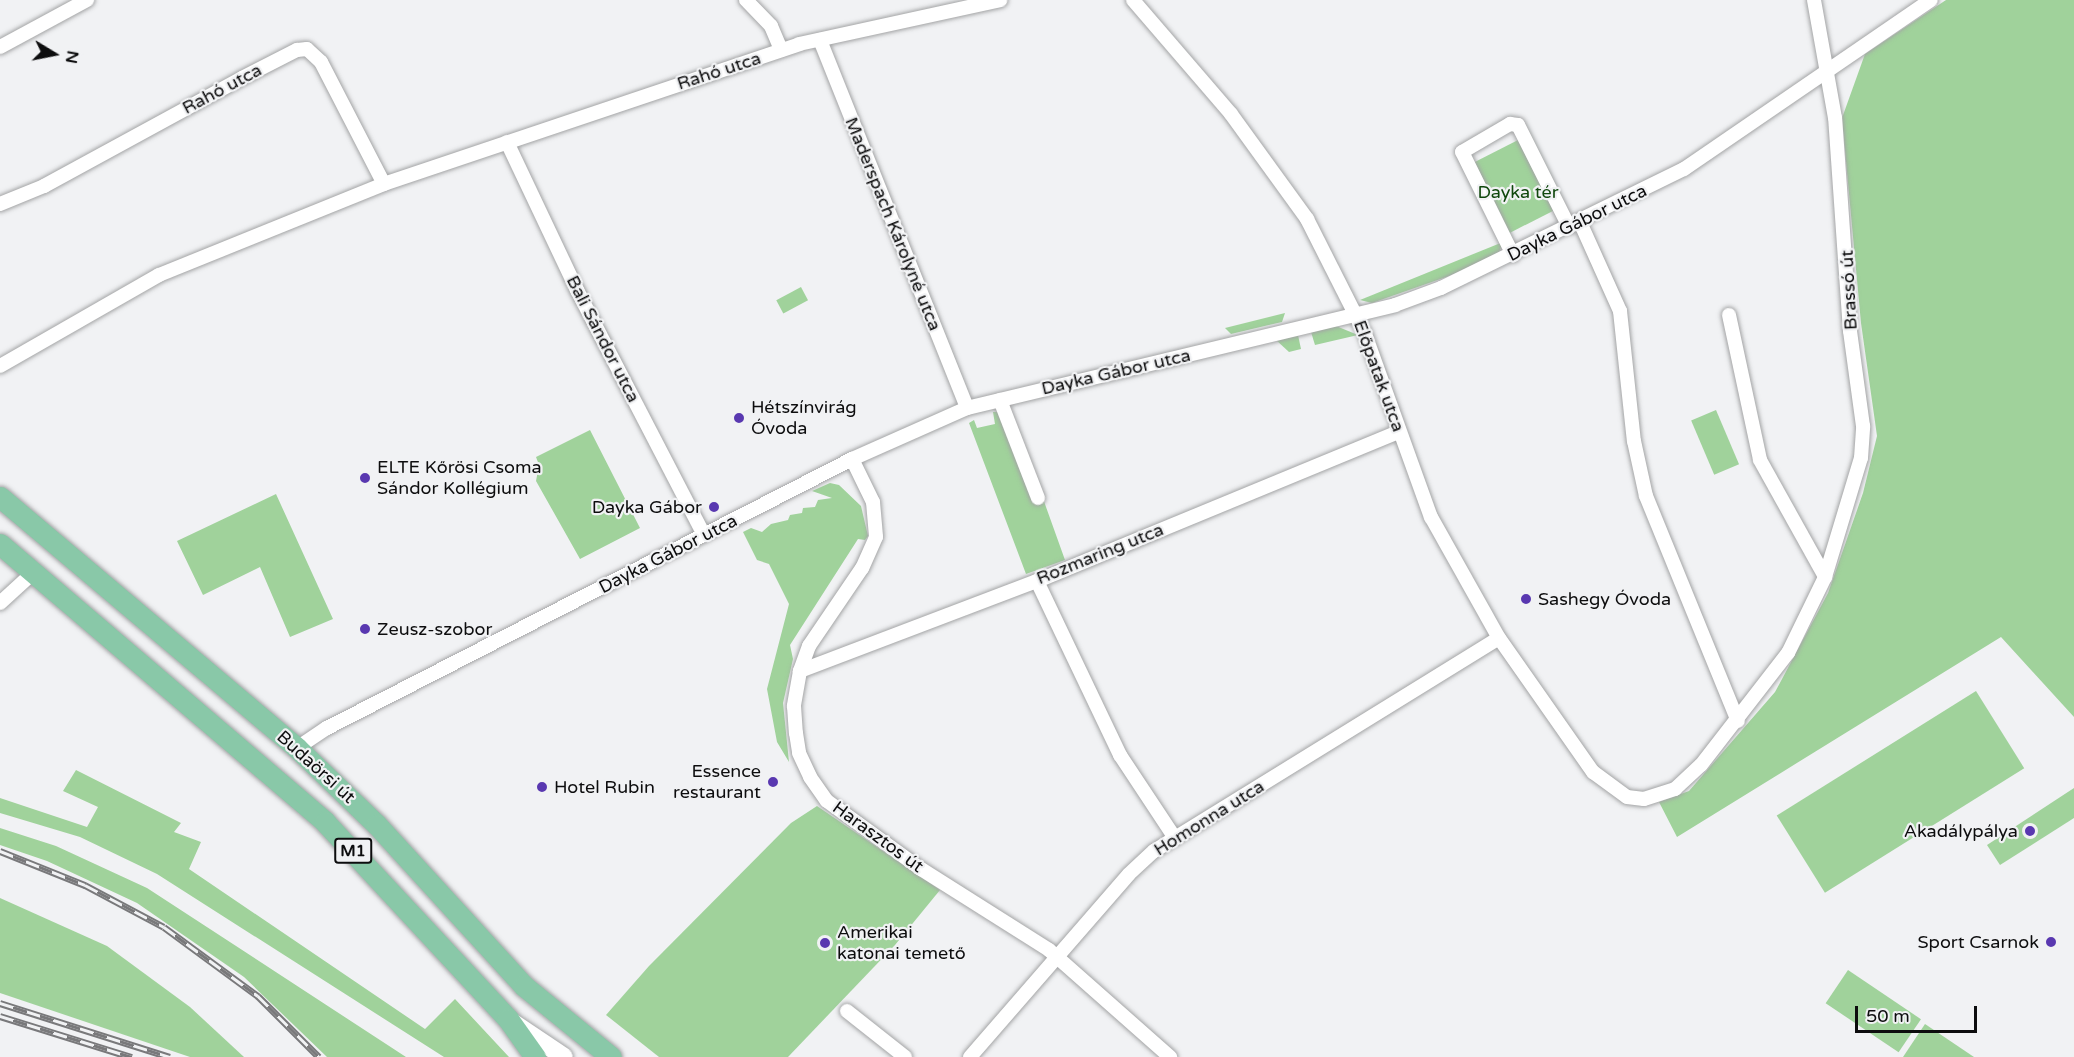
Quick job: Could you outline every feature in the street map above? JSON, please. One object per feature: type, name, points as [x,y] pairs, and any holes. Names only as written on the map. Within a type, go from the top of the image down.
[{"type":"main road","name":"Budaörsi út","points":[[0,497],[297,748],[377,825],[524,986],[611,1057]]},
{"type":"main road","name":"Budaörsi út","points":[[0,544],[325,822],[508,1019],[535,1057]]},
{"type":"main road","name":"Budaörsi út","points":[[508,1019],[564,1057]]},
{"type":"street","points":[[0,47],[87,0]]},
{"type":"street","points":[[746,0],[771,26],[781,50]]},
{"type":"street","name":"Rahó utca","points":[[0,366],[159,275],[384,184],[781,50],[1000,0]]},
{"type":"street","name":"Előpatak utca","points":[[1133,0],[1268,163],[1307,219],[1356,314],[1431,517],[1499,638],[1593,772]]},
{"type":"street","name":"Brassó út","points":[[1593,772],[1627,797],[1659,797],[1675,789],[1701,765],[1738,721],[1788,653],[1825,577],[1856,482],[1863,426],[1850,331],[1845,213],[1828,68],[1814,0]]},
{"type":"street","name":"Dayka Gábor utca","points":[[297,748],[327,728],[852,459],[967,408],[1416,298],[1513,255],[1712,153],[1828,68],[1931,0]]},
{"type":"street","name":"Maderspach Károlyné utca","points":[[820,40],[967,408]]},
{"type":"street","name":"Rahó utca","points":[[0,204],[44,186],[297,50],[307,50],[321,62],[384,184]]},
{"type":"street","points":[[1513,255],[1462,152],[1513,123],[1518,125],[1620,311],[1634,441],[1646,496],[1738,721]]},
{"type":"street","name":"Bali Sándor utca","points":[[507,142],[577,290],[704,535]]},
{"type":"street","points":[[1729,315],[1760,460],[1825,577]]},
{"type":"street","points":[[1000,400],[1038,498]]},
{"type":"street","name":"Rozmaring utca","points":[[800,671],[1037,581],[1399,432]]},
{"type":"street","name":"Harasztos út","points":[[852,459],[873,502],[876,537],[862,568],[809,646],[800,671],[794,706],[798,753],[827,801],[921,869],[1056,957],[1170,1057]]},
{"type":"street","points":[[0,603],[34,572]]},
{"type":"street","points":[[1037,581],[1120,755],[1175,838]]},
{"type":"street","name":"Homonna utca","points":[[970,1057],[1129,874],[1175,838],[1499,638]]},
{"type":"street","points":[[847,1011],[905,1057]]},
{"type":"green space","points":[[1946,0],[2074,0],[2074,717],[2001,637],[1677,837],[1659,802],[1689,791],[1775,692],[1828,593],[1863,493],[1877,436],[1861,323],[1842,118],[1865,54]]},
{"type":"green space","name":"Dayka tér","points":[[1520,139],[1556,209],[1508,234],[1472,164]]},
{"type":"green space","points":[[1503,242],[1498,255],[1449,276],[1372,303],[1360,300]]},
{"type":"green space","points":[[801,287],[808,300],[783,313],[776,300]]},
{"type":"green space","points":[[1285,313],[1282,322],[1231,334],[1225,328]]},
{"type":"green space","points":[[1336,326],[1358,335],[1315,345],[1311,332]]},
{"type":"green space","points":[[1298,335],[1301,349],[1289,352],[1276,340]]},
{"type":"green space","points":[[1716,410],[1739,464],[1714,475],[1691,421]]},
{"type":"green space","points":[[993,412],[998,412],[1041,493],[1065,560],[1026,574],[969,423],[974,420],[977,428],[995,424]]},
{"type":"green space","points":[[590,430],[640,528],[580,559],[536,481],[539,465],[536,457]]},
{"type":"green space","points":[[830,483],[839,485],[861,506],[868,536],[865,540],[858,539],[790,645],[793,659],[783,703],[789,762],[777,742],[767,689],[789,604],[769,564],[757,560],[743,532],[751,528],[762,532],[771,524],[788,520],[790,515],[802,513],[803,508],[815,507],[818,500],[832,498],[812,491]]},
{"type":"green space","points":[[276,494],[333,619],[290,637],[260,567],[203,595],[177,541]]},
{"type":"green space","points":[[1976,691],[2024,768],[1825,893],[1777,816]]},
{"type":"green space","points":[[76,770],[181,823],[174,832],[201,842],[189,869],[425,1029],[455,999],[509,1057],[444,1057],[157,874],[80,837],[0,813],[0,798],[87,827],[98,807],[63,791]]},
{"type":"green space","name":"Akadálypálya","points":[[2074,788],[2074,818],[2000,865],[1987,845]]},
{"type":"green space","points":[[817,806],[940,890],[895,945],[788,1057],[659,1057],[606,1015],[649,966],[791,823]]},
{"type":"green space","points":[[0,828],[56,846],[147,888],[406,1057],[327,1057],[244,977],[137,903],[47,861],[0,845]]},
{"type":"green space","points":[[0,898],[107,946],[190,1007],[244,1057],[190,1057],[0,993]]},
{"type":"green space","points":[[1848,970],[1921,1019],[1899,1052],[1826,1003]]},
{"type":"green space","points":[[1925,1024],[1974,1057],[1903,1057]]},
{"type":"railway","points":[[0,851],[85,885],[164,927],[258,996],[319,1057]]},
{"type":"railway","points":[[0,1003],[170,1057]]},
{"type":"railway","points":[[0,1016],[132,1057]]},
{"type":"place","name":"Hétszínvirág Óvoda","points":[[739,418]]},
{"type":"place","name":"ELTE Kőrösi Csoma Sándor Kollégium","points":[[365,478]]},
{"type":"place","name":"Dayka Gábor","points":[[714,507]]},
{"type":"place","name":"Sashegy Óvoda","points":[[1526,599]]},
{"type":"place","name":"Zeusz-szobor","points":[[365,629]]},
{"type":"place","name":"Essence restaurant","points":[[773,782]]},
{"type":"place","name":"Hotel Rubin","points":[[542,787]]},
{"type":"place","name":"Akadálypálya","points":[[2030,831]]},
{"type":"place","name":"Sport Csarnok","points":[[2051,942]]},
{"type":"place","name":"Amerikai katonai temető","points":[[825,943]]}]
